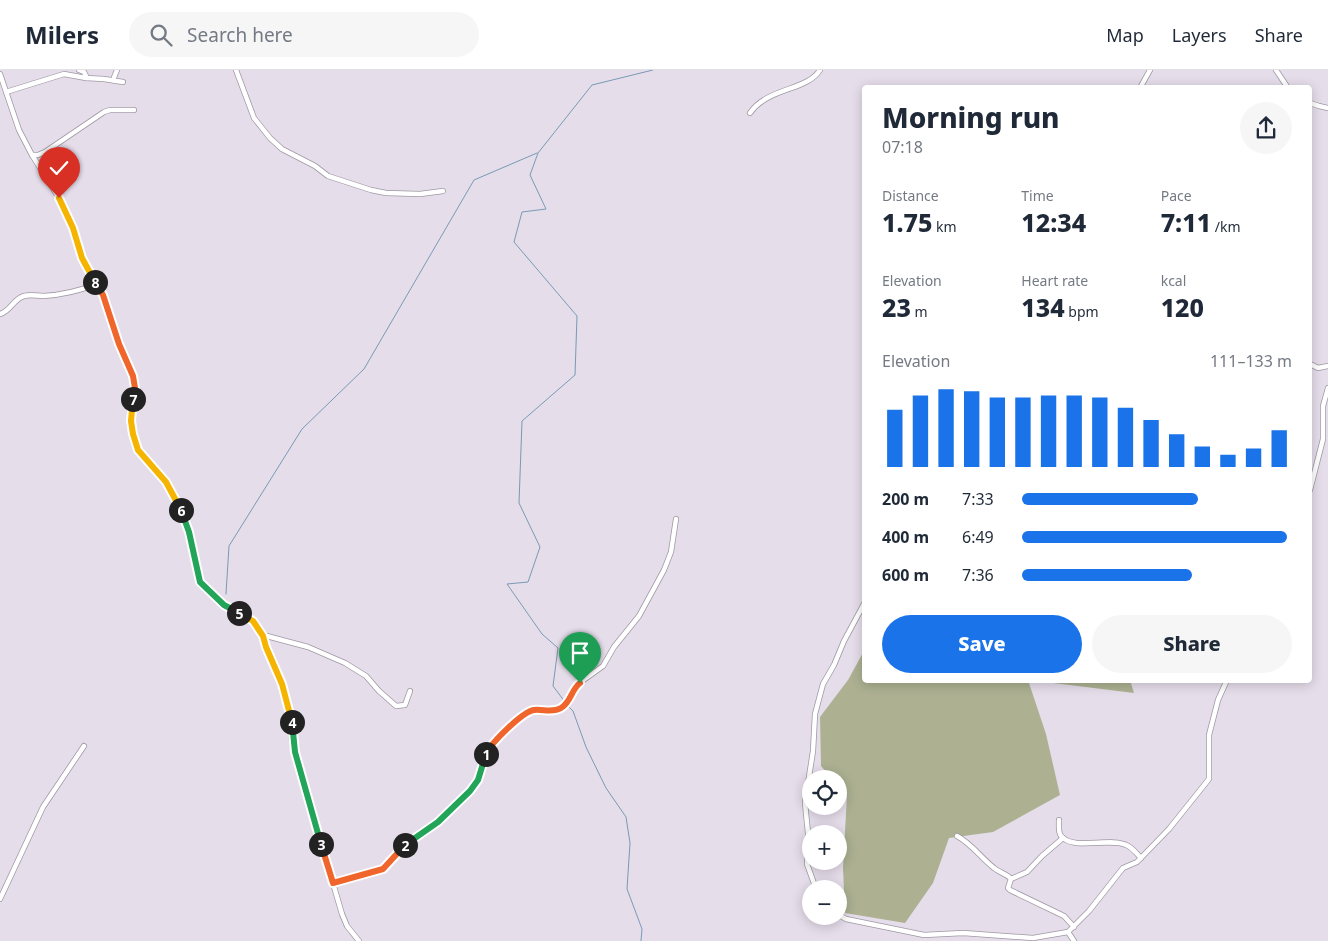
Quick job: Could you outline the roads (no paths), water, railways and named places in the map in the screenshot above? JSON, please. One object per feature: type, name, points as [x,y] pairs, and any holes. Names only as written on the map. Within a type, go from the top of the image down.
[{"type":"street","points":[[78,70],[84,72],[87,78]]},
{"type":"street","points":[[113,80],[117,70]]},
{"type":"street","points":[[236,70],[254,118],[270,138],[282,149],[315,166],[328,176],[386,193],[420,194],[443,191]]},
{"type":"street","points":[[750,113],[762,100],[776,92],[812,78],[820,70]]},
{"type":"street","points":[[1142,85],[1150,70]]},
{"type":"street","points":[[1276,70],[1286,85]]},
{"type":"street","points":[[0,74],[18,130],[59,198],[73,228],[82,258],[103,295],[119,344],[135,381],[131,421],[135,442],[142,455],[166,482],[182,510],[200,582],[227,608],[253,621],[263,636],[280,678],[289,708],[292,742],[344,922],[359,941]]},
{"type":"street","points":[[6,92],[64,74],[123,82]]},
{"type":"street","points":[[1312,104],[1328,108]]},
{"type":"street","points":[[32,155],[45,152],[104,112],[110,110],[134,110]]},
{"type":"street","points":[[0,314],[8,311],[13,303],[24,296],[66,293],[83,290],[96,284]]},
{"type":"street","points":[[1312,365],[1318,368],[1328,366]]},
{"type":"street","points":[[1312,482],[1323,439],[1323,406],[1328,388]]},
{"type":"street","points":[[333,883],[386,867],[402,848],[438,822],[470,791],[478,780],[487,751],[518,719],[530,711],[560,708],[568,701],[576,686],[603,666],[614,647],[639,616],[664,570],[671,552],[676,519]]},
{"type":"street","points":[[813,880],[808,864],[809,842],[805,802],[813,751],[815,714],[823,684],[862,608]]},
{"type":"street","points":[[263,636],[308,646],[345,663],[366,676],[396,706],[404,705],[410,691]]},
{"type":"street","points":[[847,919],[924,935],[963,933],[1033,938],[1068,932],[1089,911],[1123,868],[1141,858],[1169,829],[1209,779],[1209,735],[1218,700],[1226,683]]},
{"type":"street","points":[[0,900],[43,807],[84,746]]},
{"type":"street","points":[[1059,820],[1060,833],[1063,838],[1082,844],[1126,844],[1141,858]]},
{"type":"street","points":[[957,836],[995,869],[1011,879]]},
{"type":"street","points":[[1063,838],[1027,872],[1011,879],[1008,888],[1064,916],[1074,927]]},
{"type":"street","points":[[1068,932],[1074,941]]},
{"type":"waterway","points":[[565,702],[553,686],[558,648],[542,634],[507,584],[528,582],[540,547],[519,503],[522,421],[575,375],[577,316],[514,242],[522,212],[546,209],[530,175],[538,153],[592,85],[653,70]]},
{"type":"waterway","points":[[226,594],[229,546],[302,429],[364,369],[474,180],[537,153]]},
{"type":"waterway","points":[[567,705],[573,711],[586,747],[606,788],[626,817],[630,843],[627,889],[642,929],[641,941]]}]
